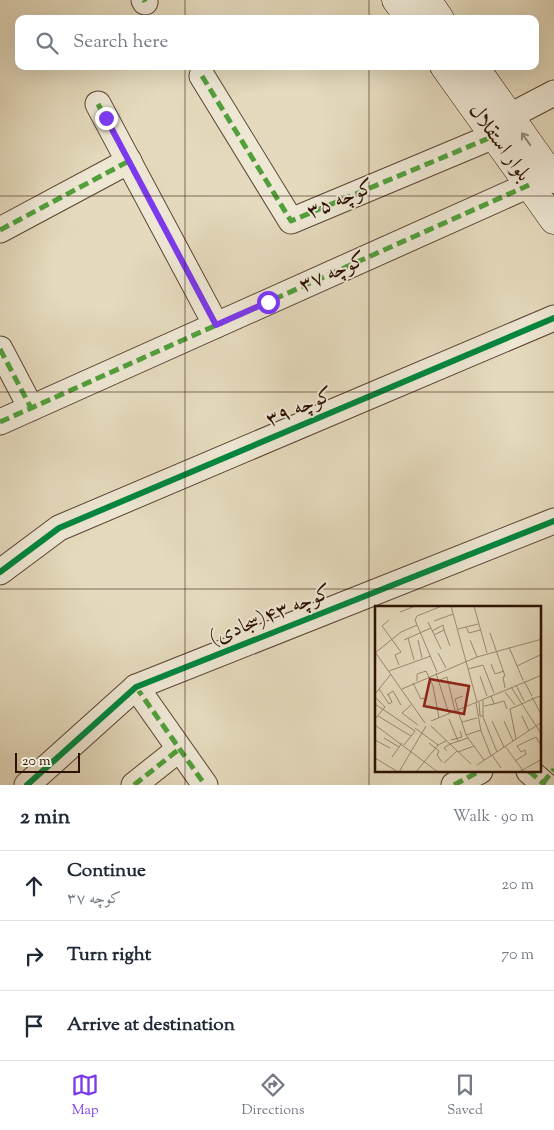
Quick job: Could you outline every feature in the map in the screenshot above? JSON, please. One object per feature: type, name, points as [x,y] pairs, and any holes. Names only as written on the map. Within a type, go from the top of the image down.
[{"type":"main road","points":[[396,0],[407,15]]},
{"type":"main road","points":[[426,0],[437,15]]},
{"type":"main road","name":"بلوار استقلال","points":[[448,70],[502,126],[541,182],[554,220]]},
{"type":"main road","name":"بلوار استقلال","points":[[476,70],[502,126]]},
{"type":"street","name":"کوچه ۳۵","points":[[202,76],[291,221],[502,126]]},
{"type":"street","points":[[502,126],[554,93]]},
{"type":"street","points":[[98,104],[216,325]]},
{"type":"street","points":[[0,230],[129,161]]},
{"type":"street","name":"کوچه ۳۷","points":[[0,422],[541,182]]},
{"type":"street","name":"کوچه ۳۹","points":[[0,572],[59,528],[554,318]]},
{"type":"street","points":[[0,349],[31,408]]},
{"type":"street","name":"کوچه ۴۳(سجادی)","points":[[26,785],[136,687],[554,521]]},
{"type":"street","points":[[136,687],[178,750],[205,785]]},
{"type":"street","points":[[134,785],[178,750]]},
{"type":"street","points":[[454,785],[478,772]]},
{"type":"marked path","points":[[202,76],[291,221],[494,136]]},
{"type":"marked path","points":[[98,104],[216,325]]},
{"type":"marked path","points":[[0,230],[129,161]]},
{"type":"marked path","points":[[0,422],[529,185]]},
{"type":"marked path","points":[[0,349],[31,408]]},
{"type":"marked path","points":[[136,687],[205,785]]},
{"type":"marked path","points":[[134,785],[178,750]]},
{"type":"marked path","points":[[543,783],[554,769]]},
{"type":"marked path","points":[[454,785],[478,772]]},
{"type":"marked path","points":[[530,772],[545,785]]},
{"type":"cycle path","points":[[0,572],[59,528],[554,318]]},
{"type":"cycle path","points":[[27,785],[136,687],[554,521]]},
{"type":"route","points":[[106,118],[216,325],[268,302]]}]
